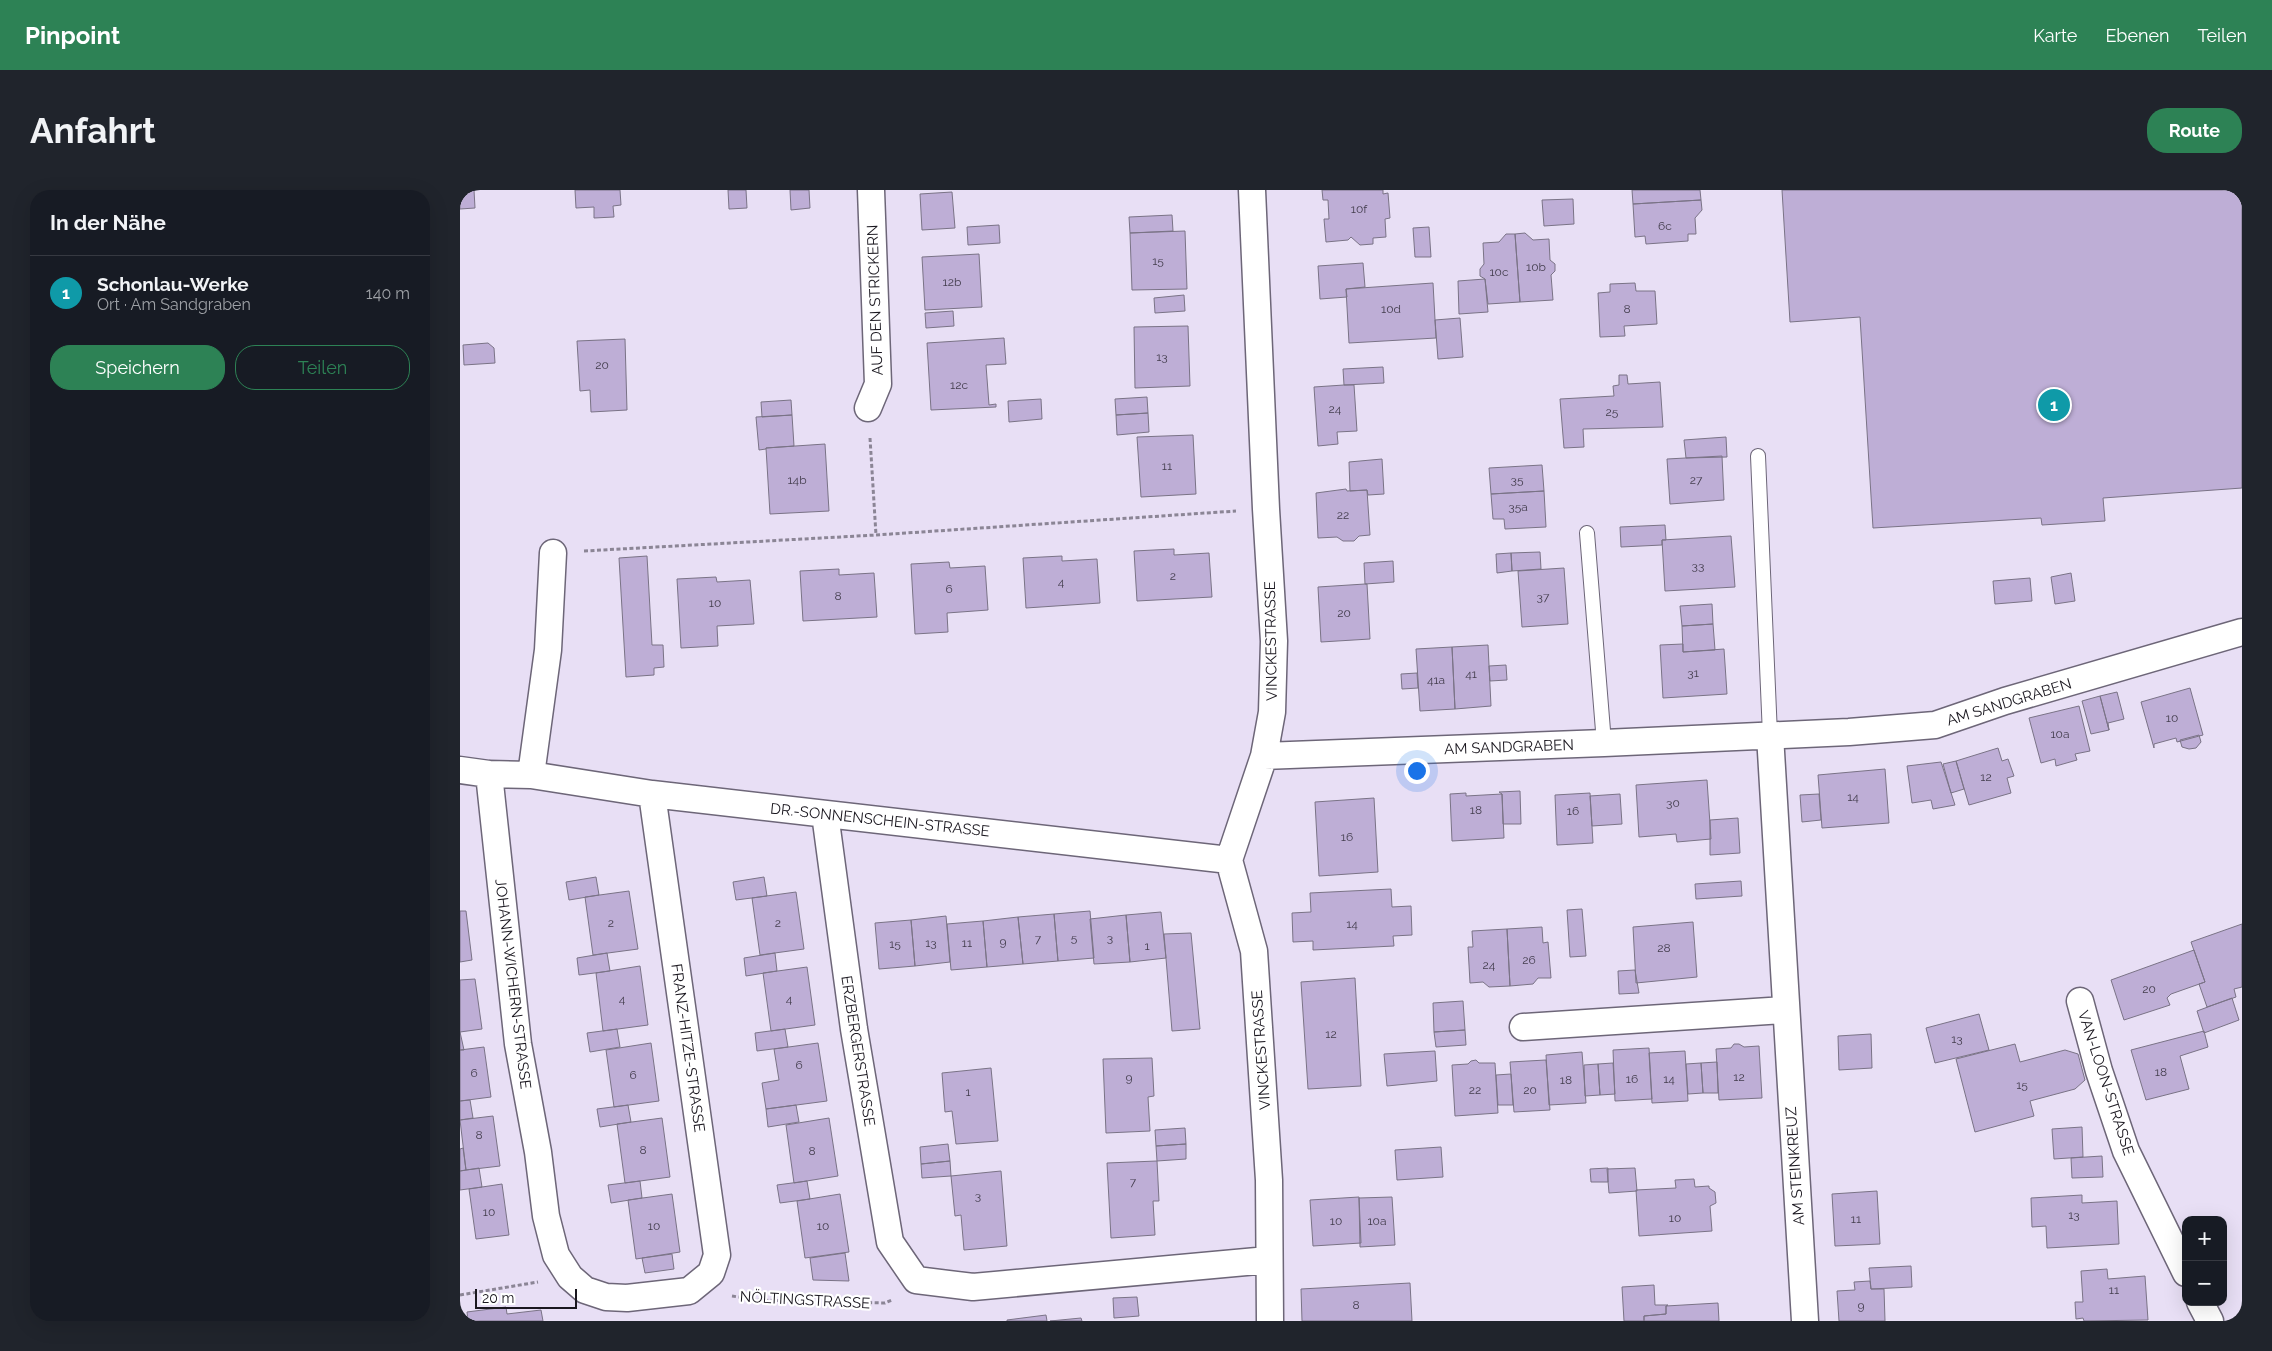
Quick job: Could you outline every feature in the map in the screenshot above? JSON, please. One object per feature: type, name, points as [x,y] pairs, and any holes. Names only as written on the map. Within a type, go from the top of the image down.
[{"type":"street","name":"AUF DEN STRICKERN","points":[[868,408],[878,384],[871,190]]},
{"type":"street","name":"VINCKESTRASSE","points":[[1252,190],[1266,509],[1274,641],[1272,712],[1264,756],[1229,860],[1254,951],[1269,1180],[1268,1260],[1270,1321]]},
{"type":"street","points":[[531,775],[548,650],[553,553]]},
{"type":"street","name":"AM SANDGRABEN","points":[[1264,756],[1604,743],[1935,725],[2005,701],[2242,632]]},
{"type":"street","name":"AM STEINKREUZ","points":[[1770,735],[1805,1321]]},
{"type":"street","name":"DR.-SONNENSCHEIN-STRASSE","points":[[460,770],[489,774],[531,775],[652,794],[1229,860]]},
{"type":"street","name":"JOHANN-WICHERN-STRASSE","points":[[489,774],[518,1044],[538,1152],[546,1216],[556,1254],[570,1277]]},
{"type":"street","name":"FRANZ-HITZE-STRASSE","points":[[652,794],[717,1255],[711,1273],[690,1291]]},
{"type":"street","name":"ERZBERGERSTRASSE","points":[[825,814],[854,1029],[890,1242],[916,1280]]},
{"type":"street","name":"VAN-LOON-STRASSE","points":[[2080,1001],[2099,1071],[2126,1151],[2182,1265]]},
{"type":"street","points":[[1523,1028],[1785,1010]]},
{"type":"street","points":[[916,1280],[973,1287],[1268,1260]]},
{"type":"street","points":[[570,1277],[585,1290],[606,1297],[627,1298],[690,1291]]},
{"type":"street","points":[[2202,1306],[2210,1321]]},
{"type":"lane","points":[[1758,456],[1770,735]]},
{"type":"lane","points":[[1586,533],[1604,743]]},
{"type":"path","points":[[868,408],[876,535]]},
{"type":"path","points":[[553,553],[876,535],[1266,509]]},
{"type":"path","points":[[460,1295],[570,1277]]},
{"type":"path","name":"NÖLTINGSTRASSE","points":[[690,1291],[758,1300],[885,1303],[903,1295],[916,1280]]},
{"type":"building","points":[[460,190],[474,190],[475,208],[460,209]]},
{"type":"building","points":[[575,190],[620,190],[621,205],[613,206],[614,217],[594,218],[594,207],[576,208]]},
{"type":"building","points":[[728,190],[746,190],[747,208],[729,209]]},
{"type":"building","points":[[790,190],[809,190],[810,208],[791,210]]},
{"type":"building","points":[[1322,190],[1383,190],[1383,194],[1388,193],[1390,218],[1385,219],[1386,237],[1373,238],[1373,244],[1360,245],[1351,237],[1348,240],[1326,242],[1324,219],[1329,219],[1328,200],[1323,200]]},
{"type":"building","points":[[1632,190],[1700,190],[1701,200],[1633,204]]},
{"type":"building","points":[[1782,190],[2242,190],[2242,488],[2103,498],[2105,521],[2042,525],[2041,518],[1873,528],[1860,317],[1790,322]]},
{"type":"building","points":[[952,192],[955,228],[922,230],[920,194]]},
{"type":"building","points":[[1573,199],[1574,224],[1544,226],[1542,200]]},
{"type":"building","points":[[1701,200],[1702,210],[1695,218],[1696,234],[1688,234],[1688,241],[1646,244],[1645,236],[1635,237],[1633,204]]},
{"type":"building","points":[[1172,215],[1173,231],[1130,233],[1129,217]]},
{"type":"building","points":[[999,225],[1000,243],[968,245],[967,227]]},
{"type":"building","points":[[1429,227],[1431,257],[1415,257],[1413,228]]},
{"type":"building","points":[[1185,231],[1187,289],[1132,290],[1130,233]]},
{"type":"building","points":[[1525,233],[1533,240],[1549,239],[1550,260],[1555,264],[1555,271],[1551,275],[1553,300],[1520,302],[1515,234]]},
{"type":"building","points":[[1506,234],[1515,234],[1520,302],[1488,304],[1485,279],[1480,276],[1480,269],[1484,264],[1483,243],[1499,242]]},
{"type":"building","points":[[979,254],[982,307],[925,310],[922,257]]},
{"type":"building","points":[[1363,263],[1365,287],[1346,289],[1347,297],[1320,299],[1318,266]]},
{"type":"building","points":[[1485,279],[1488,312],[1459,314],[1458,281]]},
{"type":"building","points":[[1433,283],[1436,338],[1349,343],[1346,289]]},
{"type":"building","points":[[1635,283],[1636,291],[1655,291],[1657,324],[1624,326],[1625,336],[1600,337],[1598,293],[1610,292],[1610,284]]},
{"type":"building","points":[[1184,295],[1185,311],[1155,313],[1154,298]]},
{"type":"building","points":[[953,311],[954,326],[926,328],[925,313]]},
{"type":"building","points":[[1460,318],[1463,357],[1438,359],[1435,320]]},
{"type":"building","points":[[1188,326],[1190,386],[1135,388],[1134,327]]},
{"type":"building","points":[[1004,338],[1006,364],[986,365],[989,405],[996,404],[996,407],[931,410],[927,343]]},
{"type":"building","points":[[625,339],[627,410],[591,412],[590,390],[580,391],[577,341]]},
{"type":"building","points":[[488,343],[494,348],[495,363],[464,365],[463,345]]},
{"type":"building","points":[[1383,367],[1384,383],[1344,385],[1343,369]]},
{"type":"building","points":[[1619,375],[1627,375],[1628,384],[1660,382],[1663,427],[1583,429],[1584,447],[1564,448],[1560,399],[1614,396],[1613,386],[1619,385]]},
{"type":"building","points":[[1354,385],[1357,431],[1337,432],[1338,444],[1318,446],[1314,387]]},
{"type":"building","points":[[1147,397],[1148,413],[1116,415],[1115,399]]},
{"type":"building","points":[[1041,399],[1042,419],[1009,422],[1008,401]]},
{"type":"building","points":[[791,400],[792,415],[762,417],[761,402]]},
{"type":"building","points":[[1148,413],[1149,432],[1117,435],[1116,415]]},
{"type":"building","points":[[792,415],[794,446],[759,450],[756,417]]},
{"type":"building","points":[[1193,435],[1196,494],[1141,497],[1137,437]]},
{"type":"building","points":[[1726,437],[1727,457],[1686,458],[1684,440]]},
{"type":"building","points":[[825,444],[829,511],[770,514],[766,448]]},
{"type":"building","points":[[1722,456],[1724,500],[1670,504],[1667,459]]},
{"type":"building","points":[[1382,459],[1384,494],[1368,495],[1367,490],[1350,491],[1349,462]]},
{"type":"building","points":[[1542,465],[1544,491],[1491,494],[1489,468]]},
{"type":"building","points":[[1346,489],[1347,491],[1367,490],[1370,535],[1359,536],[1354,541],[1343,541],[1337,537],[1318,538],[1316,493]]},
{"type":"building","points":[[1544,491],[1546,527],[1505,529],[1504,519],[1493,519],[1491,494]]},
{"type":"building","points":[[1665,525],[1666,540],[1662,540],[1662,545],[1621,547],[1620,527]]},
{"type":"building","points":[[1731,536],[1735,587],[1665,591],[1662,540]]},
{"type":"building","points":[[1174,549],[1174,555],[1209,553],[1212,597],[1137,601],[1134,551]]},
{"type":"building","points":[[1540,552],[1541,569],[1512,571],[1511,553]]},
{"type":"building","points":[[1511,553],[1512,571],[1497,573],[1496,554]]},
{"type":"building","points":[[647,556],[652,645],[663,645],[664,667],[654,668],[654,675],[626,677],[619,558]]},
{"type":"building","points":[[1062,556],[1062,561],[1097,559],[1100,603],[1026,608],[1023,558]]},
{"type":"building","points":[[1393,561],[1394,582],[1365,584],[1364,563]]},
{"type":"building","points":[[949,562],[950,568],[985,566],[988,610],[947,613],[948,632],[915,634],[911,564]]},
{"type":"building","points":[[1564,568],[1568,624],[1522,627],[1518,571]]},
{"type":"building","points":[[839,569],[839,575],[874,573],[877,617],[803,621],[800,571]]},
{"type":"building","points":[[2071,573],[2075,601],[2055,604],[2051,577]]},
{"type":"building","points":[[716,577],[717,582],[750,580],[754,624],[717,626],[718,646],[681,648],[677,579]]},
{"type":"building","points":[[2030,578],[2032,601],[1995,604],[1993,581]]},
{"type":"building","points":[[1367,584],[1370,639],[1321,642],[1318,587]]},
{"type":"building","points":[[1712,604],[1713,624],[1682,626],[1680,606]]},
{"type":"building","points":[[1713,624],[1715,650],[1683,652],[1682,626]]},
{"type":"building","points":[[1683,644],[1683,652],[1724,649],[1727,694],[1663,698],[1660,645]]},
{"type":"building","points":[[1488,645],[1491,706],[1455,709],[1452,647]]},
{"type":"building","points":[[1452,647],[1455,709],[1420,711],[1416,649]]},
{"type":"building","points":[[1506,665],[1507,680],[1490,681],[1489,666]]},
{"type":"building","points":[[1417,673],[1418,688],[1402,689],[1401,674]]},
{"type":"building","points":[[2190,688],[2203,735],[2177,742],[2176,738],[2154,744],[2154,748],[2141,702]]},
{"type":"building","points":[[2117,692],[2124,719],[2108,723],[2109,730],[2100,696]]},
{"type":"building","points":[[2100,696],[2109,730],[2091,734],[2082,701]]},
{"type":"building","points":[[2079,706],[2090,751],[2075,754],[2077,760],[2056,766],[2055,759],[2041,763],[2029,718]]},
{"type":"building","points":[[2199,735],[2201,742],[2196,748],[2182,747],[2180,740]]},
{"type":"building","points":[[1998,748],[2002,761],[2008,759],[2014,776],[2007,778],[2011,793],[1969,805],[1956,761]]},
{"type":"building","points":[[1956,761],[1964,789],[1951,793],[1943,764]]},
{"type":"building","points":[[1941,762],[1955,805],[1933,809],[1931,800],[1912,803],[1907,766]]},
{"type":"building","points":[[1885,769],[1889,823],[1822,828],[1818,775]]},
{"type":"building","points":[[1707,780],[1711,839],[1677,842],[1676,834],[1639,837],[1636,785]]},
{"type":"building","points":[[1520,791],[1521,824],[1503,824],[1502,794],[1499,792]]},
{"type":"building","points":[[1466,793],[1466,796],[1502,794],[1504,838],[1452,841],[1450,794]]},
{"type":"building","points":[[1590,793],[1593,843],[1557,845],[1555,795]]},
{"type":"building","points":[[1620,794],[1622,824],[1592,826],[1590,796]]},
{"type":"building","points":[[1819,794],[1821,820],[1802,822],[1800,795]]},
{"type":"building","points":[[1374,798],[1378,872],[1319,876],[1315,802]]},
{"type":"building","points":[[1738,818],[1740,853],[1710,855],[1710,820]]},
{"type":"building","points":[[596,877],[599,895],[569,900],[566,882]]},
{"type":"building","points":[[764,877],[767,896],[736,900],[733,882]]},
{"type":"building","points":[[1741,881],[1742,896],[1696,899],[1695,884]]},
{"type":"building","points":[[1391,889],[1392,907],[1411,906],[1412,935],[1393,936],[1394,946],[1313,950],[1313,941],[1293,942],[1292,913],[1311,912],[1310,893]]},
{"type":"building","points":[[629,891],[638,949],[593,955],[585,897]]},
{"type":"building","points":[[796,892],[804,949],[760,955],[752,898]]},
{"type":"building","points":[[1582,909],[1586,956],[1570,957],[1567,910]]},
{"type":"building","points":[[460,911],[466,911],[472,960],[460,962]]},
{"type":"building","points":[[1090,911],[1094,958],[1058,961],[1054,914]]},
{"type":"building","points":[[1161,912],[1166,958],[1130,962],[1126,915]]},
{"type":"building","points":[[1054,914],[1058,961],[1023,964],[1018,917]]},
{"type":"building","points":[[1126,915],[1130,962],[1094,964],[1090,919]]},
{"type":"building","points":[[946,916],[950,962],[915,966],[911,920]]},
{"type":"building","points":[[1018,917],[1023,964],[987,967],[983,921]]},
{"type":"building","points":[[911,920],[915,966],[879,969],[875,923]]},
{"type":"building","points":[[983,921],[987,967],[951,970],[947,924]]},
{"type":"building","points":[[1693,922],[1697,977],[1636,983],[1633,927]]},
{"type":"building","points":[[2242,924],[2242,987],[2234,989],[2236,997],[2207,1007],[2199,984],[2205,982],[2191,942]]},
{"type":"building","points":[[1542,927],[1543,943],[1548,942],[1551,978],[1538,978],[1533,984],[1510,986],[1507,929]]},
{"type":"building","points":[[1507,929],[1510,986],[1489,987],[1483,982],[1470,983],[1468,947],[1473,947],[1472,931]]},
{"type":"building","points":[[1191,933],[1200,1029],[1172,1031],[1164,934]]},
{"type":"building","points":[[2194,950],[2205,982],[2171,994],[2167,998],[2170,1005],[2124,1020],[2111,980]]},
{"type":"building","points":[[607,953],[610,971],[579,975],[577,958]]},
{"type":"building","points":[[775,953],[777,971],[746,976],[744,958]]},
{"type":"building","points":[[640,966],[648,1025],[603,1031],[596,973]]},
{"type":"building","points":[[807,967],[815,1025],[771,1031],[763,973]]},
{"type":"building","points":[[1635,970],[1639,993],[1619,994],[1618,971]]},
{"type":"building","points":[[1355,978],[1361,1086],[1308,1089],[1301,982]]},
{"type":"building","points":[[475,979],[482,1029],[460,1032],[460,980]]},
{"type":"building","points":[[2232,998],[2239,1020],[2204,1033],[2197,1011]]},
{"type":"building","points":[[1463,1001],[1465,1030],[1434,1032],[1433,1003]]},
{"type":"building","points":[[1979,1014],[1989,1050],[1935,1063],[1926,1028]]},
{"type":"building","points":[[617,1029],[620,1047],[590,1052],[587,1033]]},
{"type":"building","points":[[785,1029],[788,1047],[757,1051],[755,1033]]},
{"type":"building","points":[[1465,1030],[1466,1045],[1436,1047],[1434,1032]]},
{"type":"building","points":[[2204,1031],[2208,1047],[2180,1056],[2189,1089],[2146,1100],[2131,1050]]},
{"type":"building","points":[[460,1032],[464,1050],[460,1050]]},
{"type":"building","points":[[1871,1034],[1872,1068],[1839,1070],[1838,1036]]},
{"type":"building","points":[[651,1043],[659,1101],[614,1107],[606,1050]]},
{"type":"building","points":[[818,1043],[827,1101],[766,1109],[762,1083],[779,1080],[774,1049]]},
{"type":"building","points":[[1734,1044],[1744,1047],[1759,1046],[1762,1098],[1719,1100],[1716,1049],[1731,1048]]},
{"type":"building","points":[[2015,1044],[2020,1062],[2065,1050],[2078,1054],[2085,1080],[2075,1089],[2030,1101],[2034,1116],[1975,1132],[1956,1059]]},
{"type":"building","points":[[484,1047],[491,1097],[460,1101],[460,1050]]},
{"type":"building","points":[[1649,1048],[1652,1099],[1615,1101],[1613,1050]]},
{"type":"building","points":[[1435,1051],[1437,1081],[1387,1086],[1384,1054]]},
{"type":"building","points":[[1685,1051],[1688,1101],[1652,1103],[1649,1053]]},
{"type":"building","points":[[1582,1052],[1586,1103],[1549,1105],[1546,1055]]},
{"type":"building","points":[[1152,1058],[1154,1096],[1148,1097],[1150,1131],[1106,1133],[1103,1059]]},
{"type":"building","points":[[1476,1060],[1479,1063],[1495,1063],[1498,1113],[1455,1116],[1452,1065],[1468,1064]]},
{"type":"building","points":[[1546,1060],[1550,1110],[1514,1112],[1510,1062]]},
{"type":"building","points":[[1717,1062],[1718,1093],[1703,1093],[1701,1063]]},
{"type":"building","points":[[1613,1063],[1615,1094],[1600,1095],[1598,1064]]},
{"type":"building","points":[[1701,1063],[1703,1093],[1688,1094],[1686,1064]]},
{"type":"building","points":[[1598,1064],[1600,1095],[1585,1096],[1584,1065]]},
{"type":"building","points":[[991,1068],[998,1141],[956,1144],[952,1111],[945,1112],[942,1073]]},
{"type":"building","points":[[1511,1074],[1513,1105],[1498,1105],[1496,1075]]},
{"type":"building","points":[[470,1100],[473,1118],[460,1120],[460,1101]]},
{"type":"building","points":[[628,1105],[631,1122],[600,1127],[597,1109]]},
{"type":"building","points":[[796,1105],[799,1122],[768,1127],[766,1109]]},
{"type":"building","points":[[493,1116],[500,1166],[466,1170],[460,1120]]},
{"type":"building","points":[[662,1118],[670,1177],[625,1183],[617,1124]]},
{"type":"building","points":[[829,1118],[838,1176],[794,1183],[786,1125]]},
{"type":"building","points":[[2082,1127],[2083,1157],[2054,1159],[2052,1129]]},
{"type":"building","points":[[1185,1128],[1186,1144],[1156,1146],[1155,1130]]},
{"type":"building","points":[[948,1144],[950,1161],[921,1164],[920,1147]]},
{"type":"building","points":[[1186,1144],[1186,1159],[1157,1161],[1156,1146]]},
{"type":"building","points":[[1441,1147],[1443,1177],[1397,1180],[1395,1150]]},
{"type":"building","points":[[463,1148],[466,1170],[460,1171],[460,1149]]},
{"type":"building","points":[[2102,1156],[2103,1177],[2072,1178],[2071,1158]]},
{"type":"building","points":[[950,1161],[951,1176],[922,1178],[921,1164]]},
{"type":"building","points":[[1157,1161],[1159,1201],[1153,1201],[1155,1235],[1111,1238],[1107,1163]]},
{"type":"building","points":[[479,1168],[482,1187],[460,1190],[460,1171]]},
{"type":"building","points":[[1608,1168],[1608,1182],[1591,1182],[1590,1169]]},
{"type":"building","points":[[1635,1168],[1637,1191],[1609,1193],[1607,1169]]},
{"type":"building","points":[[1001,1171],[1007,1246],[964,1250],[961,1215],[955,1216],[951,1176]]},
{"type":"building","points":[[1694,1179],[1695,1187],[1709,1186],[1715,1192],[1716,1203],[1710,1206],[1712,1231],[1639,1236],[1636,1190],[1676,1188],[1675,1180]]},
{"type":"building","points":[[640,1181],[642,1198],[611,1203],[608,1185]]},
{"type":"building","points":[[807,1181],[810,1199],[780,1203],[777,1185]]},
{"type":"building","points":[[502,1184],[509,1235],[476,1239],[469,1189]]},
{"type":"building","points":[[1877,1191],[1880,1244],[1835,1246],[1832,1194]]},
{"type":"building","points":[[672,1194],[680,1252],[636,1259],[628,1200]]},
{"type":"building","points":[[840,1194],[849,1252],[805,1258],[797,1201]]},
{"type":"building","points":[[2082,1195],[2082,1203],[2117,1201],[2119,1244],[2047,1248],[2046,1226],[2032,1227],[2031,1198]]},
{"type":"building","points":[[1359,1197],[1361,1243],[1313,1246],[1310,1200]]},
{"type":"building","points":[[1392,1197],[1395,1245],[1360,1247],[1359,1198]]},
{"type":"building","points":[[845,1253],[849,1281],[813,1280],[810,1258]]},
{"type":"building","points":[[672,1254],[674,1269],[645,1273],[642,1258]]},
{"type":"building","points":[[1911,1266],[1912,1287],[1871,1289],[1869,1268]]},
{"type":"building","points":[[2107,1269],[2108,1279],[2145,1276],[2148,1320],[2084,1321],[2083,1318],[2076,1319],[2075,1302],[2083,1302],[2081,1271]]},
{"type":"building","points":[[1870,1281],[1871,1289],[1884,1289],[1885,1321],[1839,1321],[1837,1291],[1855,1290],[1854,1282]]},
{"type":"building","points":[[1410,1283],[1412,1321],[1302,1321],[1301,1289]]},
{"type":"building","points":[[1654,1285],[1655,1305],[1668,1305],[1666,1306],[1666,1314],[1644,1316],[1644,1321],[1624,1321],[1622,1287]]},
{"type":"building","points":[[1137,1297],[1139,1316],[1114,1318],[1113,1298]]},
{"type":"building","points":[[1718,1303],[1719,1321],[1644,1321],[1644,1316],[1666,1314],[1666,1306]]},
{"type":"building","points":[[506,1307],[507,1314],[541,1310],[543,1321],[468,1321],[467,1312]]},
{"type":"building","points":[[1046,1315],[1047,1321],[1007,1321],[1007,1320]]},
{"type":"building","points":[[1081,1318],[1082,1321],[1050,1321]]},
{"type":"place","name":"Schonlau-Werke","points":[[2054,405]]}]
